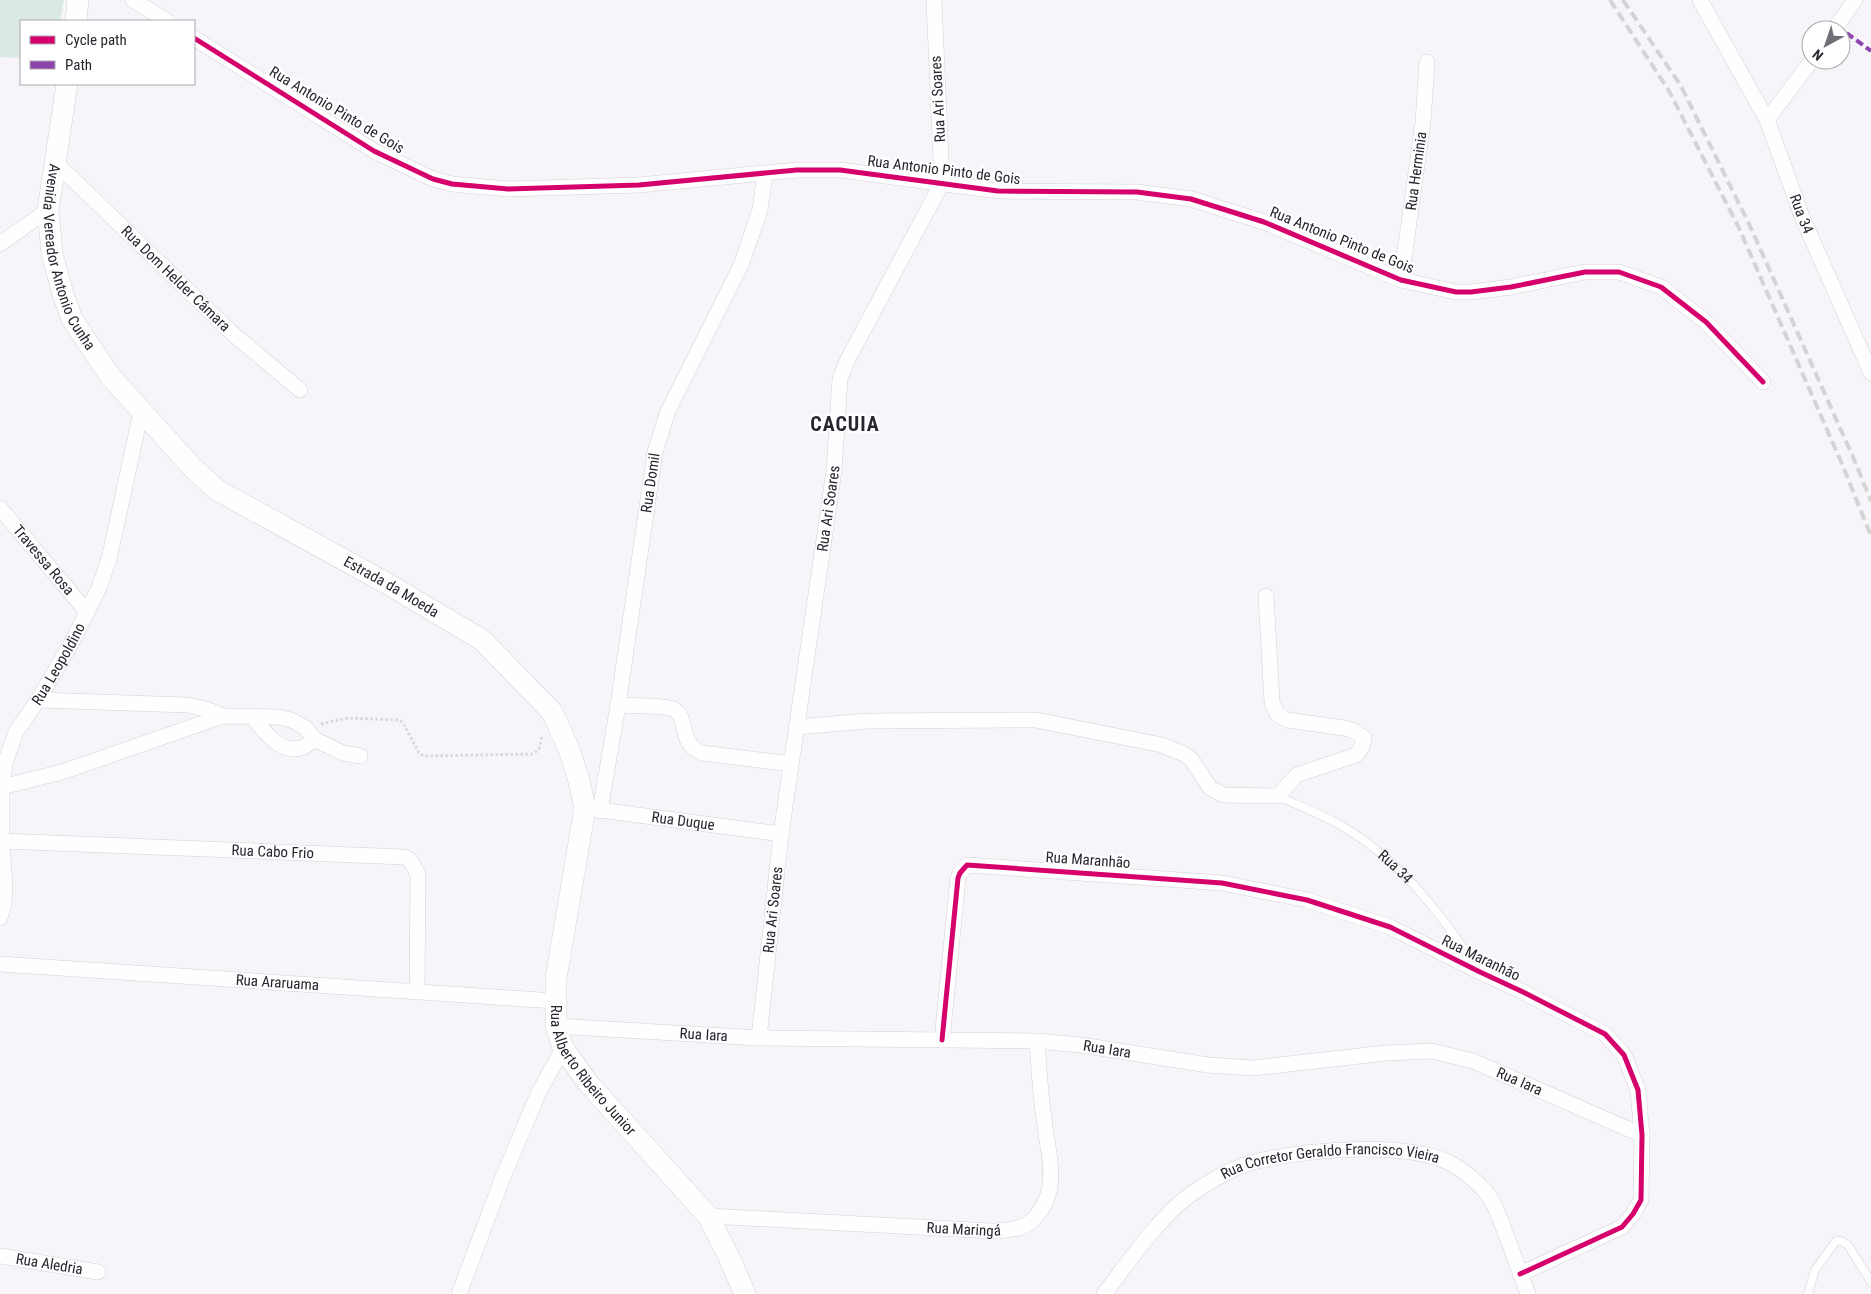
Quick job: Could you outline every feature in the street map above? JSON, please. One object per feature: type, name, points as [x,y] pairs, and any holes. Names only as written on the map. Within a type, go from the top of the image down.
[{"type":"main road","points":[[76,20],[78,0]]},
{"type":"main road","name":"Avenida Vereador Antonio Cunha","points":[[67,85],[48,210],[52,254],[72,319],[110,376],[141,412]]},
{"type":"main road","name":"Estrada da Moeda","points":[[141,412],[192,467],[217,490],[388,584],[482,640],[552,712],[593,809]]},
{"type":"main road","name":"Rua Alberto Ribeiro Junior","points":[[593,809],[556,978],[556,1026],[563,1048],[588,1083],[708,1216],[728,1254],[745,1294]]},
{"type":"street","points":[[133,0],[165,20]]},
{"type":"street","name":"Rua Ari Soares","points":[[759,1038],[791,764],[834,471],[840,379],[848,359],[942,183],[934,0]]},
{"type":"street","name":"Rua 34","points":[[1700,0],[1768,120],[1803,219],[1871,373]]},
{"type":"street","points":[[1841,20],[1855,0]]},
{"type":"street","name":"Rua Antonio Pinto de Gois","points":[[195,39],[374,151],[433,179],[452,184],[508,189],[638,184],[797,170],[840,170],[998,191],[1137,192],[1191,199],[1264,222],[1401,280],[1456,292],[1511,287],[1585,272],[1619,272],[1661,287],[1706,322],[1763,382]]},
{"type":"street","name":"Rua Herminia","points":[[1401,280],[1423,122],[1427,62]]},
{"type":"street","points":[[1768,120],[1805,70]]},
{"type":"street","name":"Rua Dom Helder Câmara","points":[[55,162],[232,333],[300,390]]},
{"type":"street","name":"Rua Domil","points":[[593,809],[618,705],[655,452],[668,410],[741,265],[760,210],[765,174]]},
{"type":"street","points":[[0,244],[48,210]]},
{"type":"street","name":"Rua Leopoldino","points":[[0,918],[5,887],[2,841],[2,787],[10,747],[16,732],[38,700],[72,642],[99,588],[109,559],[141,412]]},
{"type":"street","name":"Travessa Rosa","points":[[0,508],[87,612]]},
{"type":"street","points":[[796,727],[868,721],[1036,720],[1162,745],[1191,759],[1210,788],[1224,795],[1278,796],[1297,775],[1356,755],[1362,747],[1364,738],[1354,731],[1344,728],[1288,720],[1277,714],[1272,702],[1266,596]]},
{"type":"street","points":[[38,700],[188,705],[206,709],[223,716]]},
{"type":"street","points":[[618,705],[672,708],[680,716],[688,743],[693,749],[702,753],[791,764]]},
{"type":"street","points":[[2,787],[62,772],[223,716],[252,716],[291,720],[310,734],[343,753],[360,756]]},
{"type":"street","points":[[252,716],[270,738],[280,745],[293,748],[304,747],[310,734]]},
{"type":"street","name":"Rua Duque","points":[[593,809],[782,834]]},
{"type":"street","name":"Rua Cabo Frio","points":[[2,841],[404,857],[410,860],[418,874],[417,992]]},
{"type":"street","name":"Rua Maranhão","points":[[942,1040],[958,878],[967,865],[1222,883],[1307,900],[1390,927],[1605,1034],[1624,1054],[1638,1090],[1642,1135],[1641,1200],[1633,1214],[1622,1227],[1520,1274]]},
{"type":"street","name":"Rua Araruama","points":[[0,964],[555,1001]]},
{"type":"street","name":"Rua Iara","points":[[556,1026],[759,1038],[1037,1041],[1081,1045],[1208,1065],[1253,1068],[1386,1053],[1432,1051],[1473,1061],[1642,1135]]},
{"type":"street","name":"Rua Maringá","points":[[708,1216],[992,1231],[1015,1229],[1029,1223],[1044,1204],[1050,1187],[1037,1041]]},
{"type":"street","points":[[459,1294],[503,1177],[538,1094],[563,1048]]},
{"type":"street","name":"Rua Corretor Geraldo Francisco Vieira","points":[[1104,1294],[1167,1217],[1192,1194],[1221,1175],[1257,1162],[1334,1150],[1374,1150],[1423,1154],[1450,1163],[1469,1175],[1485,1191],[1495,1206],[1528,1294]]},
{"type":"street","name":"Rua Aledria","points":[[0,1256],[98,1272]]},
{"type":"lane","name":"Rua 34","points":[[1278,796],[1341,825],[1377,851],[1409,879],[1456,937],[1480,972]]},
{"type":"lane","points":[[1808,1294],[1815,1270],[1836,1242],[1841,1241],[1848,1245],[1871,1282]]},
{"type":"path","points":[[310,734],[348,718],[399,720],[404,722],[419,753],[424,756],[533,754],[539,749],[543,730],[552,712]]},
{"type":"shaded area","points":[[0,0],[64,0],[60,20],[20,20],[20,58],[0,57]]},
{"type":"railway","points":[[1610,0],[1669,91],[1739,228],[1842,464],[1871,536]]},
{"type":"railway","points":[[1623,0],[1681,86],[1750,226],[1871,501]]},
{"type":"marked path","points":[[1851,36],[1871,51]]},
{"type":"cycle path","points":[[195,39],[374,151],[433,179],[452,184],[508,189],[639,185],[797,170],[840,170],[998,191],[1137,192],[1191,199],[1264,222],[1401,280],[1456,292],[1511,287],[1585,272],[1619,272],[1661,287],[1706,322],[1763,382]]},
{"type":"cycle path","points":[[942,1040],[958,878],[967,865],[1222,883],[1307,900],[1390,927],[1605,1034],[1624,1055],[1638,1090],[1642,1135],[1641,1200],[1633,1214],[1622,1227],[1520,1274]]},
{"type":"district","name":"CACUIA","points":[[845,424]]}]
